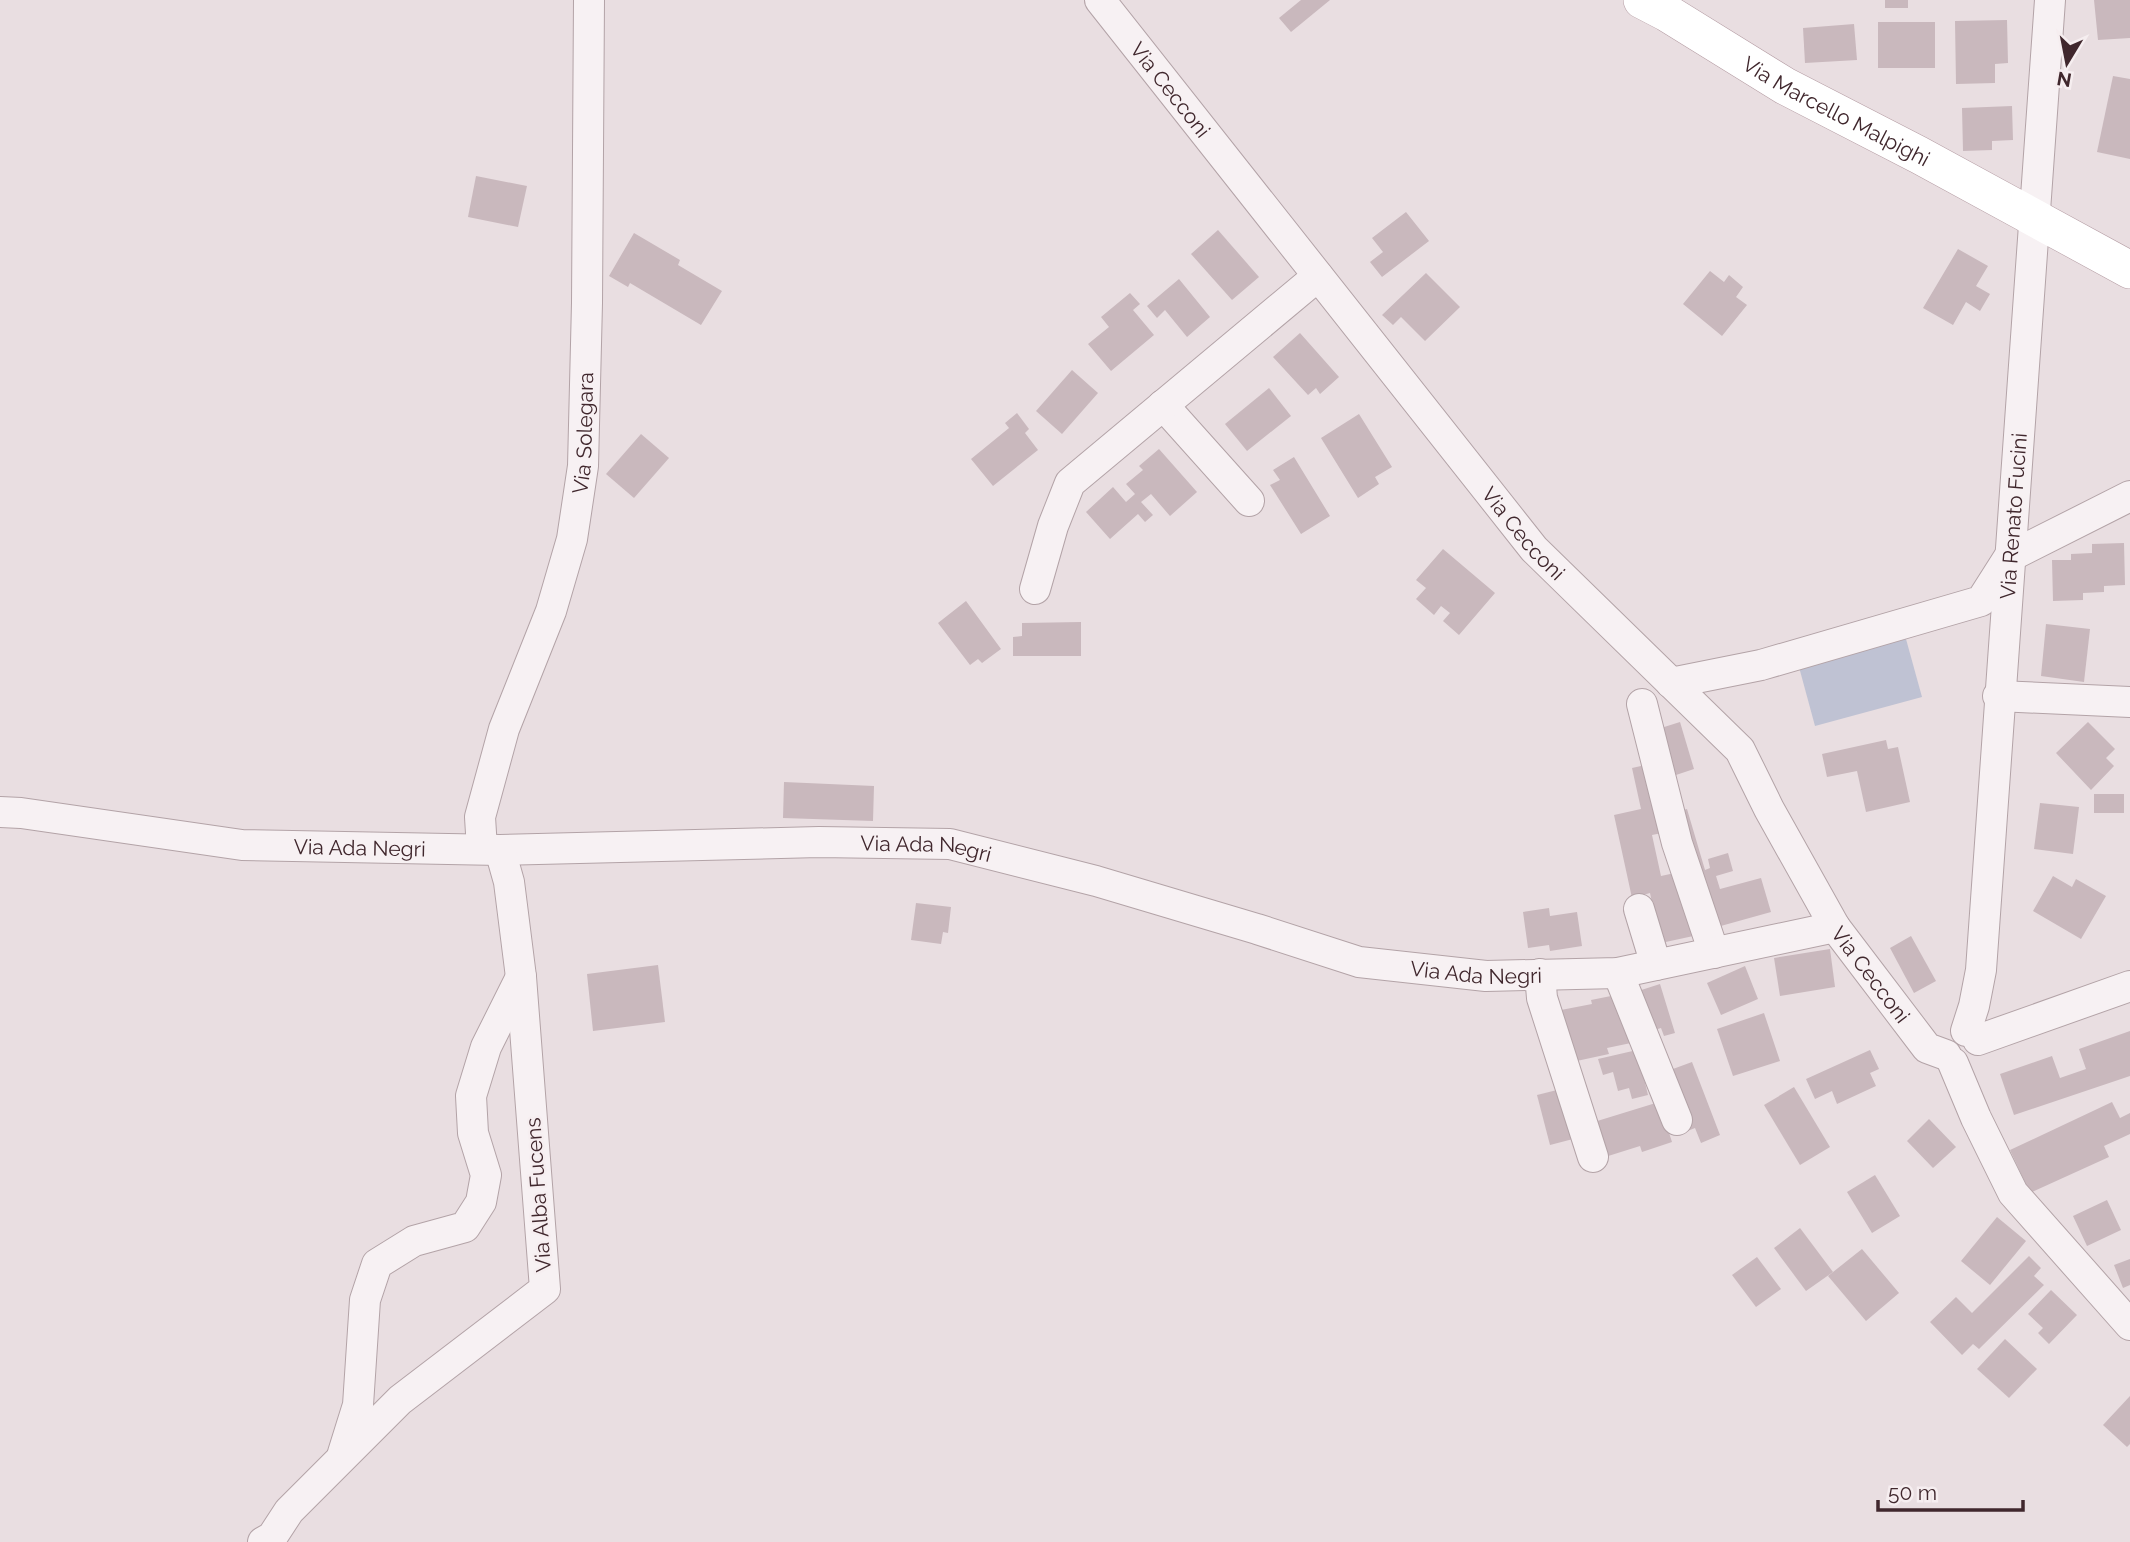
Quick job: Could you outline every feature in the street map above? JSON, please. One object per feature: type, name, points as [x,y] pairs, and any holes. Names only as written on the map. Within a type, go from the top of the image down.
[{"type":"main road","name":"Via Marcello Malpighi","points":[[1642,0],[1785,86],[2130,270]]},
{"type":"street","name":"Via Solegara","points":[[491,849],[480,817],[504,729],[551,611],[572,539],[583,466],[589,0]]},
{"type":"street","name":"Via Cecconi","points":[[1101,0],[1534,549],[1740,750],[1835,927],[1927,1048],[1950,1059]]},
{"type":"street","name":"Via Renato Fucini","points":[[1972,1036],[1981,970],[1998,696],[2050,0]]},
{"type":"street","points":[[1035,589],[1053,526],[1069,483],[1318,276]]},
{"type":"street","points":[[1163,405],[1249,501]]},
{"type":"street","points":[[1671,682],[1760,665],[1981,601],[2009,557],[2130,496]]},
{"type":"street","points":[[1998,696],[2130,702]]},
{"type":"street","points":[[1642,704],[1676,843],[1714,953]]},
{"type":"street","name":"Via Ada Negri","points":[[0,812],[242,845],[491,849],[819,842],[950,844],[1096,881],[1359,962],[1486,976],[1618,973],[1835,927]]},
{"type":"street","name":"Via Alba Fucens","points":[[263,1542],[272,1537],[289,1511],[400,1400],[545,1289],[521,977],[509,882],[491,849]]},
{"type":"street","points":[[1639,909],[1656,965]]},
{"type":"street","points":[[1618,973],[1677,1120]]},
{"type":"street","points":[[1540,974],[1542,998],[1593,1157]]},
{"type":"street","points":[[340,1460],[358,1405],[365,1300],[377,1264],[414,1241],[465,1227],[481,1202],[486,1175],[473,1133],[471,1096],[486,1047],[521,977]]},
{"type":"street","points":[[2130,986],[1972,1036],[1960,1030],[1950,1035],[1945,1044],[1976,1118],[2013,1193],[2130,1325]]},
{"type":"shaded area","points":[[1906,639],[1922,697],[1815,726],[1799,667]]},
{"type":"building","points":[[1301,0],[1330,0],[1291,32],[1279,18]]},
{"type":"building","points":[[1885,0],[1908,0],[1908,8],[1885,8]]},
{"type":"building","points":[[2094,0],[2130,0],[2130,38],[2098,40]]},
{"type":"building","points":[[2007,20],[2008,63],[1995,64],[1995,83],[1956,84],[1955,21]]},
{"type":"building","points":[[1878,22],[1935,22],[1935,68],[1878,68]]},
{"type":"building","points":[[1854,24],[1857,60],[1805,63],[1803,28]]},
{"type":"building","points":[[2113,76],[2130,79],[2130,159],[2097,152]]},
{"type":"building","points":[[2012,106],[2013,140],[1992,141],[1992,150],[1963,151],[1962,108]]},
{"type":"building","points":[[476,176],[527,186],[518,227],[468,217]]},
{"type":"building","points":[[1406,212],[1429,241],[1382,277],[1370,262],[1383,252],[1372,238]]},
{"type":"building","points":[[1218,230],[1259,277],[1232,300],[1191,254]]},
{"type":"building","points":[[634,233],[680,260],[678,265],[722,291],[701,325],[630,283],[628,287],[609,276]]},
{"type":"building","points":[[1958,249],[1988,266],[1976,286],[1990,294],[1980,311],[1966,302],[1953,325],[1923,308]]},
{"type":"building","points":[[1710,271],[1724,282],[1729,275],[1743,287],[1736,297],[1747,305],[1722,336],[1683,304]]},
{"type":"building","points":[[1426,273],[1460,307],[1425,341],[1401,317],[1393,325],[1382,315]]},
{"type":"building","points":[[1179,279],[1210,317],[1187,337],[1165,310],[1157,318],[1147,306]]},
{"type":"building","points":[[1130,293],[1140,304],[1133,310],[1154,335],[1111,371],[1088,344],[1109,327],[1101,317]]},
{"type":"building","points":[[1300,333],[1339,377],[1320,394],[1316,388],[1308,395],[1273,357]]},
{"type":"building","points":[[1072,370],[1098,393],[1062,434],[1036,411]]},
{"type":"building","points":[[1269,388],[1291,416],[1247,451],[1225,424]]},
{"type":"building","points":[[1017,413],[1029,429],[1025,433],[1038,450],[993,486],[971,459],[1009,428],[1005,423]]},
{"type":"building","points":[[1359,414],[1392,467],[1375,477],[1379,484],[1358,498],[1321,438]]},
{"type":"building","points":[[641,434],[669,458],[634,498],[606,474]]},
{"type":"building","points":[[1159,449],[1197,492],[1170,516],[1151,494],[1141,502],[1153,515],[1145,522],[1138,514],[1110,539],[1086,512],[1113,487],[1126,502],[1135,494],[1126,484],[1143,470],[1139,466]]},
{"type":"building","points":[[1294,457],[1330,516],[1301,534],[1270,485],[1280,480],[1273,470]]},
{"type":"building","points":[[2124,543],[2125,585],[2104,586],[2104,592],[2083,593],[2083,600],[2053,601],[2052,560],[2071,560],[2071,554],[2092,553],[2092,544]]},
{"type":"building","points":[[1443,549],[1495,593],[1459,635],[1443,621],[1450,613],[1441,606],[1434,615],[1416,599],[1426,588],[1416,580]]},
{"type":"building","points":[[966,601],[1001,649],[982,663],[978,659],[970,665],[938,623]]},
{"type":"building","points":[[1081,622],[1081,656],[1013,656],[1013,637],[1022,636],[1022,623]]},
{"type":"building","points":[[2046,624],[2090,629],[2084,682],[2041,676]]},
{"type":"building","points":[[1680,722],[1694,769],[1676,775],[1661,728]]},
{"type":"building","points":[[2088,722],[2115,749],[2106,758],[2114,766],[2091,790],[2056,753]]},
{"type":"building","points":[[1886,740],[1888,749],[1898,747],[1910,802],[1866,812],[1857,771],[1827,777],[1822,754]]},
{"type":"building","points":[[1650,764],[1662,833],[1652,835],[1661,876],[1684,871],[1698,935],[1661,943],[1650,893],[1632,898],[1614,815],[1641,809],[1632,768]]},
{"type":"building","points":[[784,782],[874,786],[873,821],[783,818]]},
{"type":"building","points":[[2094,794],[2124,794],[2124,813],[2094,813]]},
{"type":"building","points":[[2040,803],[2079,807],[2073,854],[2034,849]]},
{"type":"building","points":[[1687,809],[1705,870],[1710,868],[1708,859],[1728,853],[1733,871],[1716,876],[1720,889],[1761,878],[1771,912],[1710,929],[1676,812]]},
{"type":"building","points":[[2053,876],[2072,887],[2076,879],[2106,896],[2081,939],[2033,911]]},
{"type":"building","points":[[916,903],[951,907],[948,933],[943,932],[941,944],[911,940]]},
{"type":"building","points":[[1549,908],[1550,916],[1577,912],[1582,946],[1550,951],[1549,945],[1528,948],[1523,912]]},
{"type":"building","points":[[1911,936],[1936,981],[1914,993],[1890,948]]},
{"type":"building","points":[[1830,949],[1835,987],[1780,996],[1774,958]]},
{"type":"building","points":[[658,965],[665,1022],[593,1031],[587,974]]},
{"type":"building","points":[[1745,966],[1758,999],[1721,1015],[1707,983]]},
{"type":"building","points":[[1660,984],[1675,1033],[1664,1036],[1661,1028],[1644,1033],[1632,993]]},
{"type":"building","points":[[1621,994],[1631,1043],[1607,1048],[1609,1054],[1572,1062],[1561,1010],[1592,1004],[1591,1000]]},
{"type":"building","points":[[1764,1013],[1780,1061],[1733,1076],[1717,1029]]},
{"type":"building","points":[[2130,1031],[2130,1076],[2014,1115],[2000,1074],[2052,1056],[2060,1078],[2086,1069],[2079,1049]]},
{"type":"building","points":[[1637,1050],[1648,1095],[1632,1099],[1629,1088],[1618,1091],[1613,1072],[1603,1075],[1598,1059]]},
{"type":"building","points":[[1870,1050],[1879,1069],[1870,1073],[1876,1086],[1837,1104],[1832,1091],[1815,1099],[1806,1079]]},
{"type":"building","points":[[1692,1062],[1720,1135],[1701,1143],[1695,1128],[1685,1132],[1662,1073]]},
{"type":"building","points":[[1794,1087],[1830,1147],[1800,1165],[1764,1105]]},
{"type":"building","points":[[1561,1089],[1573,1139],[1550,1145],[1537,1095]]},
{"type":"building","points":[[1659,1102],[1672,1142],[1642,1152],[1640,1146],[1605,1157],[1594,1122]]},
{"type":"building","points":[[2112,1102],[2120,1118],[2130,1113],[2130,1134],[2104,1146],[2109,1157],[2030,1193],[2010,1150]]},
{"type":"building","points":[[1929,1119],[1956,1147],[1933,1168],[1907,1141]]},
{"type":"building","points":[[1875,1175],[1900,1216],[1872,1233],[1847,1192]]},
{"type":"building","points":[[2107,1200],[2121,1230],[2087,1246],[2073,1216]]},
{"type":"building","points":[[1997,1217],[2026,1241],[1990,1285],[1961,1261]]},
{"type":"building","points":[[1800,1228],[1833,1272],[1806,1291],[1774,1248]]},
{"type":"building","points":[[1862,1249],[1899,1293],[1866,1321],[1828,1276]]},
{"type":"building","points":[[2029,1256],[2041,1268],[2034,1276],[2044,1285],[1979,1349],[1973,1344],[1962,1355],[1930,1322],[1956,1297],[1972,1313]]},
{"type":"building","points":[[1757,1257],[1781,1289],[1756,1307],[1732,1275]]},
{"type":"building","points":[[2130,1259],[2130,1285],[2123,1288],[2114,1265]]},
{"type":"building","points":[[2051,1290],[2077,1315],[2049,1344],[2038,1333],[2043,1328],[2028,1314]]},
{"type":"building","points":[[2005,1339],[2037,1369],[2009,1398],[1977,1369]]},
{"type":"building","points":[[2130,1396],[2130,1444],[2127,1447],[2103,1425]]}]
